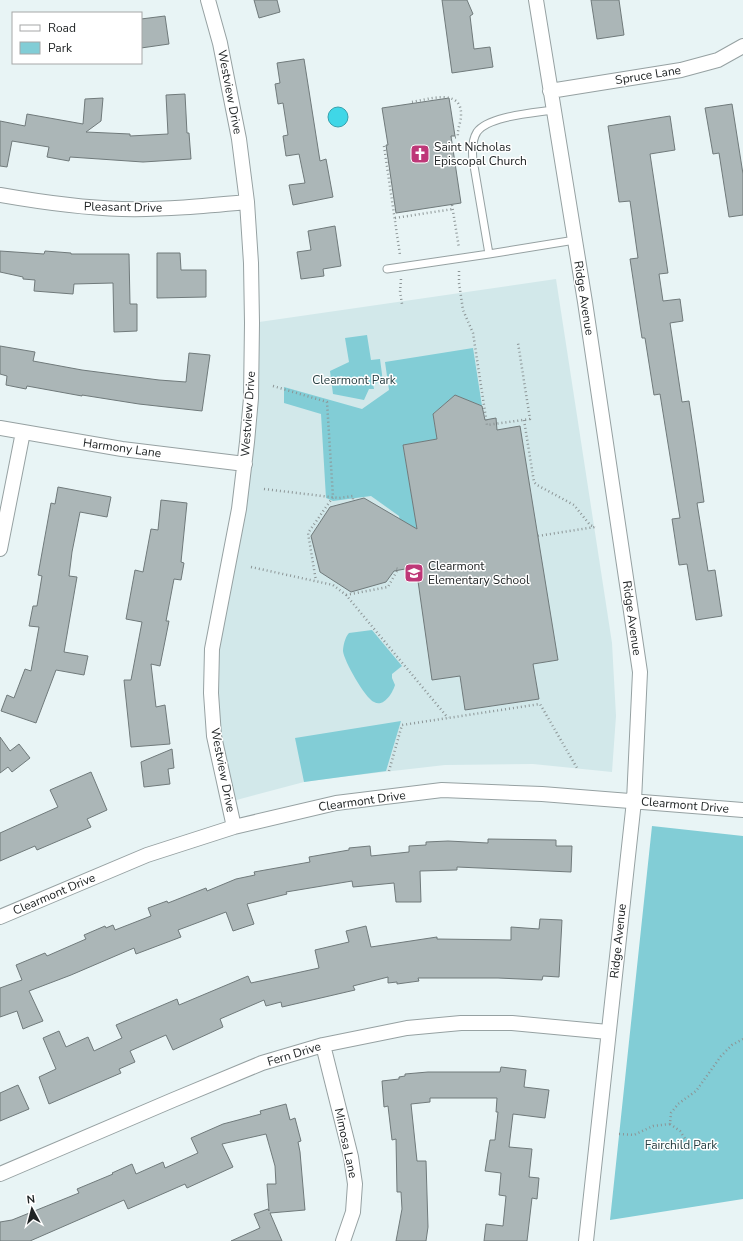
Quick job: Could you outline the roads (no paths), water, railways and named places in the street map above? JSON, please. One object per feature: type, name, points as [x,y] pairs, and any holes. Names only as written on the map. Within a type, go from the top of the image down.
[{"type":"street","name":"Westview Drive","points":[[208,0],[220,43],[237,131],[247,202],[251,263],[251,398],[245,464],[239,509],[212,648],[211,693],[214,736],[234,827]]},
{"type":"street","name":"Ridge Avenue","points":[[536,0],[586,310],[640,672],[634,801],[586,1241]]},
{"type":"street","name":"Spruce Lane","points":[[550,91],[681,70],[718,60],[743,46]]},
{"type":"street","name":"Pleasant Drive","points":[[0,195],[68,206],[121,209],[159,209],[247,202]]},
{"type":"street","name":"Harmony Lane","points":[[0,428],[122,449],[245,464]]},
{"type":"street","points":[[0,549],[23,432]]},
{"type":"street","name":"Clearmont Drive","points":[[0,917],[147,855],[234,827],[336,803],[442,790],[542,794],[743,810]]},
{"type":"street","name":"Fern Drive","points":[[0,1174],[262,1063],[323,1045],[407,1028],[462,1023],[512,1024],[608,1032]]},
{"type":"street","name":"Mimosa Lane","points":[[323,1045],[351,1157],[355,1184],[353,1212],[343,1241]]},
{"type":"lane","points":[[489,254],[473,160],[472,149],[477,132],[485,125],[495,120],[554,110]]},
{"type":"lane","points":[[387,269],[575,240]]},
{"type":"place","name":"Saint Nicholas Episcopal Church","points":[[420,154]]},
{"type":"place","name":"Clearmont Elementary School","points":[[414,573]]},
{"type":"park label","name":"Clearmont Park","points":[[354,380]]},
{"type":"park label","name":"Fairchild Park","points":[[681,1145]]}]
